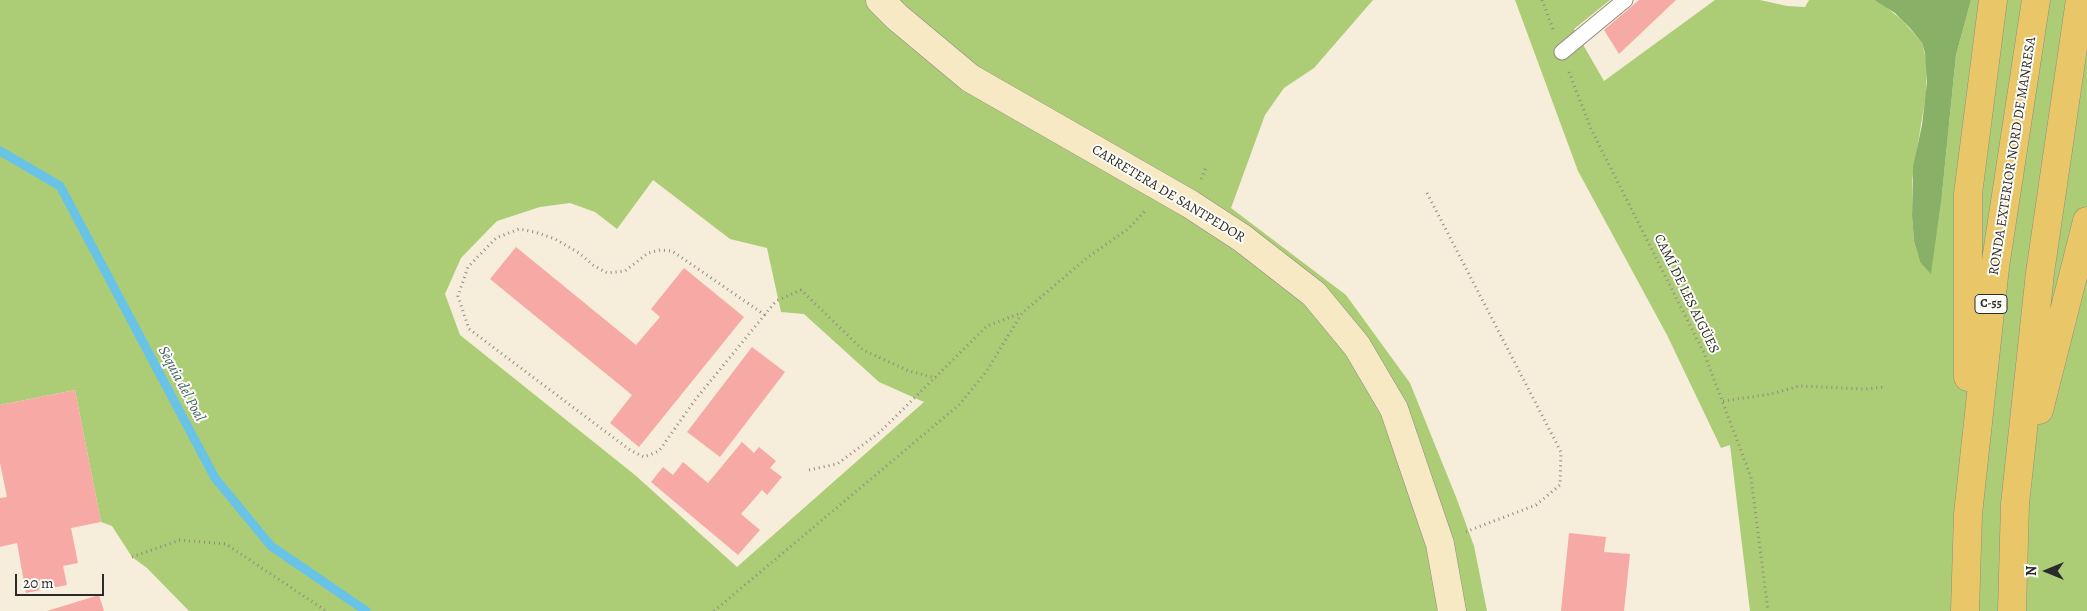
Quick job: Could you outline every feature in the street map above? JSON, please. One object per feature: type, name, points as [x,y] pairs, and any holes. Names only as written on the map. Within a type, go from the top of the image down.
[{"type":"highway","points":[[1968,514],[1968,194],[1993,0]]},
{"type":"highway","name":"RONDA EXTERIOR NORD DE MANRESA","points":[[1965,611],[1968,514],[1995,267],[2036,0]]},
{"type":"highway","points":[[2012,611],[2015,504],[2040,273],[2080,0]]},
{"type":"highway","points":[[2015,504],[2087,221]]},
{"type":"street","name":"CARRETERA DE SANTPEDOR","points":[[880,0],[897,17],[970,78],[1157,186],[1242,238],[1314,294],[1357,346],[1394,409],[1440,544],[1452,611]]},
{"type":"lane","points":[[1562,52],[1625,0]]},
{"type":"path","name":"CAMÍ DE LES AIGÜES","points":[[1542,0],[1591,129],[1704,354],[1751,477],[1768,611]]},
{"type":"path","points":[[714,611],[960,404],[986,372],[1022,313],[1088,257],[1128,229],[1148,207],[1157,186]]},
{"type":"path","points":[[1427,193],[1561,452],[1560,484],[1536,505],[1483,524]]},
{"type":"path","points":[[764,315],[672,251],[660,250],[648,253],[626,271],[607,273],[556,239],[519,229],[496,238],[468,267],[458,296],[469,330],[630,450],[644,457],[658,451],[696,400],[776,301],[801,290],[863,350],[910,371],[936,378]]},
{"type":"path","points":[[809,470],[836,464],[844,459],[880,432],[987,326],[1022,313]]},
{"type":"path","points":[[1722,402],[1771,394],[1800,386],[1864,389],[1885,387]]},
{"type":"path","points":[[132,557],[180,540],[226,544],[326,611]]},
{"type":"green space","points":[[0,0],[1373,0],[1314,68],[1284,88],[1265,115],[1231,208],[1346,295],[1410,383],[1474,546],[1487,611],[189,611],[147,568],[132,557],[112,526],[101,522],[75,390],[0,405]],"holes":[[[653,180],[730,239],[767,248],[781,312],[804,314],[879,382],[924,402],[737,567],[635,475],[460,335],[445,294],[461,258],[497,221],[540,207],[570,203],[595,212],[617,229]]]},
{"type":"green space","points":[[1515,0],[1610,0],[1574,29],[1604,81],[1715,0],[1760,0],[1787,6],[1805,7],[1809,0],[1874,0],[1886,7],[1902,20],[1922,43],[1927,63],[1926,94],[1912,180],[1914,241],[1920,262],[1942,194],[1956,55],[1971,0],[2087,0],[2087,611],[1750,611],[1730,445],[1721,448],[1667,335],[1578,171]]},
{"type":"green space","points":[[1874,0],[1971,0],[1956,55],[1942,194],[1931,274],[1920,262],[1914,241],[1912,216],[1913,167],[1922,125],[1927,82],[1925,53],[1922,43],[1909,27],[1895,13]]},
{"type":"building","points":[[1639,0],[1676,0],[1619,54],[1604,30]]},
{"type":"building","points":[[516,247],[636,345],[660,317],[651,309],[684,268],[744,317],[639,447],[610,423],[632,395],[490,279]]},
{"type":"building","points":[[752,347],[785,372],[720,457],[687,432]]},
{"type":"building","points":[[75,390],[101,522],[71,528],[78,563],[63,566],[67,585],[26,593],[17,543],[0,547],[0,498],[7,497],[0,463],[0,405]]},
{"type":"building","points":[[742,442],[754,453],[759,447],[776,461],[770,468],[782,477],[767,495],[762,490],[741,514],[760,530],[738,555],[651,482],[663,467],[673,475],[683,462],[708,483]]},
{"type":"building","points":[[1569,533],[1606,537],[1604,552],[1630,554],[1624,611],[1561,611]]},
{"type":"building","points":[[99,595],[104,611],[47,611]]},
{"type":"waterway","name":"Sèquia del Poal","points":[[0,151],[60,186],[215,478],[271,546],[366,611]]}]
